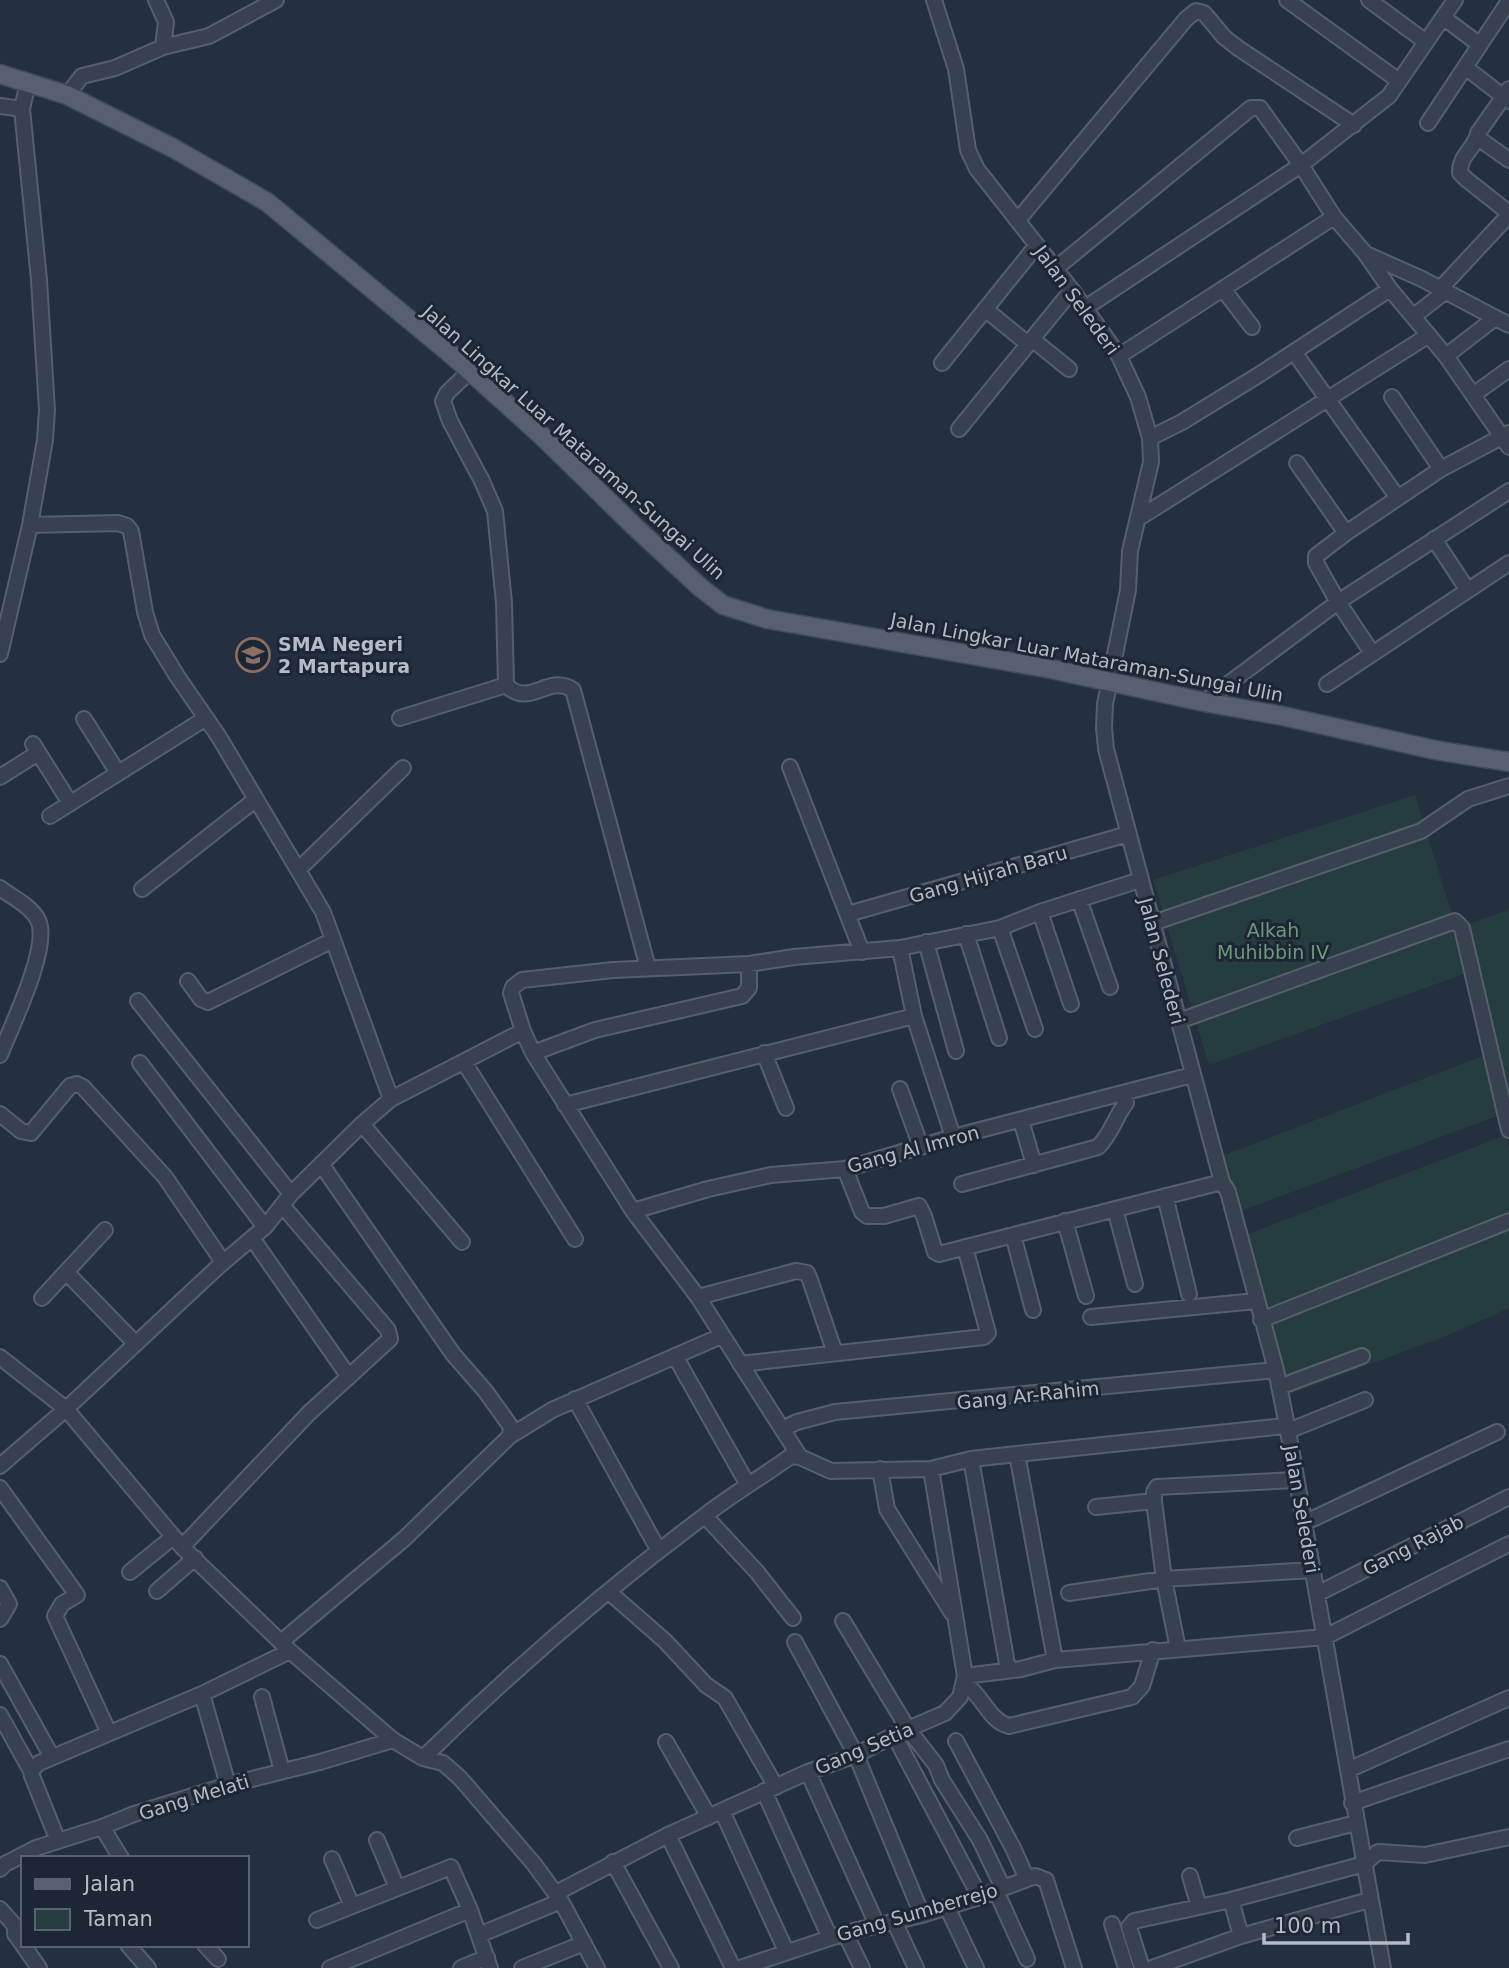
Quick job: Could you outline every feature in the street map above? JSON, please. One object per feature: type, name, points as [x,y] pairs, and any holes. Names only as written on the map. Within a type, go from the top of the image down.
[{"type":"main road","name":"Jalan Lingkar Luar Mataraman-Sungai Ulin","points":[[0,74],[67,94],[173,148],[267,202],[470,371],[542,436],[635,527],[723,605],[767,619],[1110,681],[1435,750],[1509,762]]},
{"type":"street","points":[[156,0],[166,22],[163,47]]},
{"type":"street","points":[[67,94],[82,76],[114,68],[163,47],[209,36],[276,0]]},
{"type":"street","name":"Jalan Selederi","points":[[934,0],[956,69],[968,150],[977,169],[1072,290],[1119,356],[1138,397],[1150,438],[1151,462],[1130,551],[1128,590],[1110,681],[1104,728],[1106,749],[1192,1075],[1222,1182],[1228,1192],[1276,1370],[1382,1968]]},
{"type":"street","points":[[1287,0],[1399,81]]},
{"type":"street","points":[[1369,0],[1426,42]]},
{"type":"street","points":[[1085,308],[1300,165],[1383,103],[1444,18],[1451,1]]},
{"type":"street","points":[[1428,123],[1509,1]]},
{"type":"street","points":[[1018,220],[1186,19],[1196,11],[1205,13],[1224,37],[1238,48],[1354,125]]},
{"type":"street","points":[[1444,18],[1480,45]]},
{"type":"street","points":[[1414,316],[1443,290],[1509,214],[1460,173],[1465,154],[1507,95],[1465,67]]},
{"type":"street","points":[[0,654],[30,525],[45,440],[47,410],[39,280],[22,109],[28,82]]},
{"type":"street","points":[[0,106],[22,109]]},
{"type":"street","points":[[1055,268],[1254,107],[1264,113],[1334,217],[1446,356],[1507,439],[1441,469],[1316,556],[1316,563],[1338,603],[1372,653]]},
{"type":"street","points":[[1478,138],[1509,160]]},
{"type":"street","points":[[1119,356],[1334,217]]},
{"type":"street","points":[[942,363],[1037,245]]},
{"type":"street","points":[[1365,253],[1502,321]]},
{"type":"street","points":[[1223,289],[1252,327]]},
{"type":"street","points":[[1150,438],[1182,422],[1390,289]]},
{"type":"street","points":[[959,429],[1072,290]]},
{"type":"street","points":[[985,309],[1069,369]]},
{"type":"street","points":[[1446,356],[1502,321]]},
{"type":"street","points":[[1139,518],[1429,335]]},
{"type":"street","points":[[1294,352],[1398,498]]},
{"type":"street","points":[[1474,395],[1509,369]]},
{"type":"street","points":[[470,371],[447,393],[443,401],[450,421],[495,511],[504,603],[506,685],[522,695],[554,684],[573,690],[648,968]]},
{"type":"street","points":[[1392,397],[1441,469]]},
{"type":"street","points":[[1297,463],[1346,533]]},
{"type":"street","points":[[1204,702],[1338,603],[1509,491]]},
{"type":"street","points":[[30,525],[118,523],[127,526],[131,531],[145,612],[152,635],[206,718],[323,912],[391,1100]]},
{"type":"street","points":[[1434,539],[1467,589]]},
{"type":"street","points":[[1327,684],[1509,563]]},
{"type":"street","points":[[400,718],[506,685]]},
{"type":"street","points":[[50,816],[206,718]]},
{"type":"street","points":[[83,719],[118,773]]},
{"type":"street","points":[[0,777],[36,748],[70,803]]},
{"type":"street","points":[[790,767],[862,952]]},
{"type":"street","points":[[298,870],[403,768]]},
{"type":"street","points":[[1153,923],[1414,834],[1468,799],[1509,786]]},
{"type":"street","points":[[142,889],[256,799]]},
{"type":"street","name":"Gang Hijrah Baru","points":[[848,914],[1128,834]]},
{"type":"street","points":[[800,1457],[698,1297],[633,1212],[533,1053],[511,993],[513,987],[522,980],[648,968],[749,964],[900,948],[1000,928],[1040,912],[1140,880]]},
{"type":"street","points":[[0,888],[38,919],[41,936],[32,976],[0,1055]]},
{"type":"street","points":[[1079,899],[1110,987]]},
{"type":"street","points":[[1040,912],[1071,1004]]},
{"type":"street","points":[[1179,1021],[1455,921],[1462,928],[1509,1130]]},
{"type":"street","points":[[1000,928],[1035,1029]]},
{"type":"street","points":[[966,934],[999,1038]]},
{"type":"street","points":[[188,981],[201,999],[208,1002],[333,940]]},
{"type":"street","points":[[926,942],[956,1051]]},
{"type":"street","points":[[900,948],[914,1016],[953,1138]]},
{"type":"street","points":[[533,1053],[595,1030],[742,996],[749,988],[749,964]]},
{"type":"street","points":[[130,1573],[178,1542],[309,1413],[386,1343],[391,1335],[138,1001]]},
{"type":"street","points":[[565,1105],[914,1016]]},
{"type":"street","points":[[0,1466],[66,1409],[223,1262],[265,1227],[286,1199],[362,1124],[391,1100],[523,1031]]},
{"type":"street","points":[[764,1053],[786,1108]]},
{"type":"street","points":[[464,1062],[575,1239]]},
{"type":"street","points":[[140,1063],[265,1227]]},
{"type":"street","name":"Gang Al Imron","points":[[633,1212],[708,1189],[771,1175],[845,1169],[1192,1075]]},
{"type":"street","points":[[0,1114],[21,1131],[30,1133],[70,1086],[77,1084],[83,1087],[165,1177],[223,1262]]},
{"type":"street","points":[[900,1089],[921,1147]]},
{"type":"street","points":[[962,1184],[1098,1147],[1105,1140],[1116,1115],[1126,1103],[1124,1093]]},
{"type":"street","points":[[1021,1120],[1034,1165]]},
{"type":"street","points":[[362,1124],[462,1242]]},
{"type":"street","points":[[321,1164],[453,1354],[486,1392],[511,1427],[510,1436]]},
{"type":"street","points":[[845,1169],[867,1216],[884,1216],[919,1206],[934,1252],[939,1254],[1222,1182]]},
{"type":"street","points":[[1165,1196],[1189,1294]]},
{"type":"street","points":[[1115,1209],[1135,1284]]},
{"type":"street","points":[[1261,1321],[1509,1221]]},
{"type":"street","points":[[1065,1222],[1086,1296]]},
{"type":"street","points":[[42,1298],[106,1230]]},
{"type":"street","points":[[1013,1235],[1033,1310]]},
{"type":"street","points":[[252,1238],[349,1377]]},
{"type":"street","points":[[740,1364],[984,1338],[987,1335],[965,1247]]},
{"type":"street","points":[[698,1297],[796,1271],[807,1273],[835,1353]]},
{"type":"street","points":[[66,1272],[135,1343]]},
{"type":"street","points":[[1091,1317],[1256,1301]]},
{"type":"street","points":[[31,1771],[39,1763],[202,1693],[286,1646],[404,1539],[510,1436],[552,1410],[721,1335]]},
{"type":"street","points":[[675,1356],[748,1485]]},
{"type":"street","points":[[1279,1387],[1363,1356]]},
{"type":"street","points":[[0,1357],[66,1409],[178,1542],[286,1646],[393,1740],[423,1758],[443,1763],[460,1778],[559,1897],[597,1968]]},
{"type":"street","name":"Gang Ar-Rahim","points":[[782,1429],[835,1412],[1276,1370]]},
{"type":"street","points":[[575,1399],[659,1551]]},
{"type":"street","points":[[423,1758],[502,1682],[609,1592],[705,1516],[791,1456],[800,1457],[831,1471],[931,1469],[971,1459],[1287,1428],[1365,1400]]},
{"type":"street","points":[[1304,1523],[1497,1432]]},
{"type":"street","points":[[1017,1454],[1055,1660]]},
{"type":"street","points":[[971,1459],[1008,1670]]},
{"type":"street","points":[[880,1469],[887,1508],[956,1619]]},
{"type":"street","points":[[931,1469],[964,1681],[1000,1724],[1009,1726],[1132,1697],[1142,1686],[1153,1650]]},
{"type":"street","points":[[1178,1649],[1164,1579],[1154,1501],[1157,1487],[1296,1480]]},
{"type":"street","points":[[0,1488],[77,1595],[62,1604],[55,1616],[108,1733]]},
{"type":"street","name":"Gang Rajab","points":[[1317,1594],[1509,1497]]},
{"type":"street","points":[[1096,1507],[1154,1501]]},
{"type":"street","points":[[705,1516],[757,1572],[793,1618]]},
{"type":"street","points":[[964,1681],[1055,1660],[1325,1637],[1509,1545]]},
{"type":"street","points":[[157,1591],[195,1558]]},
{"type":"street","points":[[1069,1593],[1164,1579],[1313,1570]]},
{"type":"street","points":[[0,1588],[9,1604],[0,1619]]},
{"type":"street","points":[[609,1592],[665,1641],[706,1685],[725,1698],[770,1789],[830,1938]]},
{"type":"street","points":[[843,1620],[908,1729],[936,1765],[942,1780],[980,1840],[1027,1959]]},
{"type":"street","points":[[795,1642],[856,1755],[922,1915]]},
{"type":"street","points":[[0,1664],[52,1758]]},
{"type":"street","name":"Gang Setia","points":[[479,1935],[559,1897],[613,1862],[668,1835],[808,1772],[856,1755],[945,1713],[960,1697],[964,1681]]},
{"type":"street","points":[[202,1693],[229,1785]]},
{"type":"street","points":[[262,1697],[282,1771]]},
{"type":"street","points":[[1348,1770],[1509,1698]]},
{"type":"street","points":[[0,1715],[31,1771],[58,1841]]},
{"type":"street","points":[[894,1735],[980,1897]]},
{"type":"street","name":"Gang Melati","points":[[2,1862],[36,1848],[102,1828],[134,1814],[393,1740]]},
{"type":"street","points":[[956,1741],[1027,1879],[1041,1877],[1046,1880],[1074,1968]]},
{"type":"street","points":[[666,1742],[715,1814],[786,1951]]},
{"type":"street","points":[[1353,1803],[1509,1749]]},
{"type":"street","points":[[808,1772],[877,1925]]},
{"type":"street","points":[[1297,1838],[1356,1823]]},
{"type":"street","points":[[102,1828],[120,1856]]},
{"type":"street","points":[[668,1835],[733,1968]]},
{"type":"street","points":[[1142,1968],[1129,1932],[1131,1923],[1231,1900],[1364,1864],[1378,1852],[1426,1855],[1509,1837]]},
{"type":"street","points":[[377,1840],[397,1888]]},
{"type":"street","points":[[332,1859],[352,1906]]},
{"type":"street","points":[[613,1862],[671,1968]]},
{"type":"street","points":[[317,1920],[451,1867],[489,1963],[461,1968]]},
{"type":"street","points":[[1190,1876],[1199,1907]]},
{"type":"street","name":"Gang Sumberrejo","points":[[740,1968],[845,1933],[922,1915],[1027,1879]]},
{"type":"street","points":[[1231,1900],[1241,1936]]},
{"type":"street","points":[[1152,1968],[1241,1936],[1369,1900]]},
{"type":"street","points":[[947,1907],[975,1968]]},
{"type":"street","points":[[0,1909],[15,1926],[15,1934],[21,1942]]},
{"type":"street","points":[[330,1968],[470,1910]]},
{"type":"street","points":[[894,1921],[916,1968]]},
{"type":"street","points":[[1112,1924],[1126,1968]]},
{"type":"street","points":[[845,1933],[862,1968]]},
{"type":"street","points":[[522,1968],[584,1943]]},
{"type":"street","points":[[24,1947],[39,1968]]},
{"type":"street","points":[[130,1947],[148,1968]]},
{"type":"street","points":[[207,1947],[218,1959]]},
{"type":"green space","name":"Alkah Muhibbin IV","points":[[1415,795],[1470,972],[1209,1065],[1153,880]]},
{"type":"green space","points":[[1509,909],[1509,1112],[1499,1055],[1467,925]]},
{"type":"green space","points":[[1488,1054],[1500,1115],[1238,1212],[1224,1155]]},
{"type":"green space","points":[[1506,1135],[1509,1147],[1509,1308],[1451,1334],[1288,1395],[1245,1235]]},
{"type":"place","name":"SMA Negeri 2 Martapura","points":[[253,655]]}]
